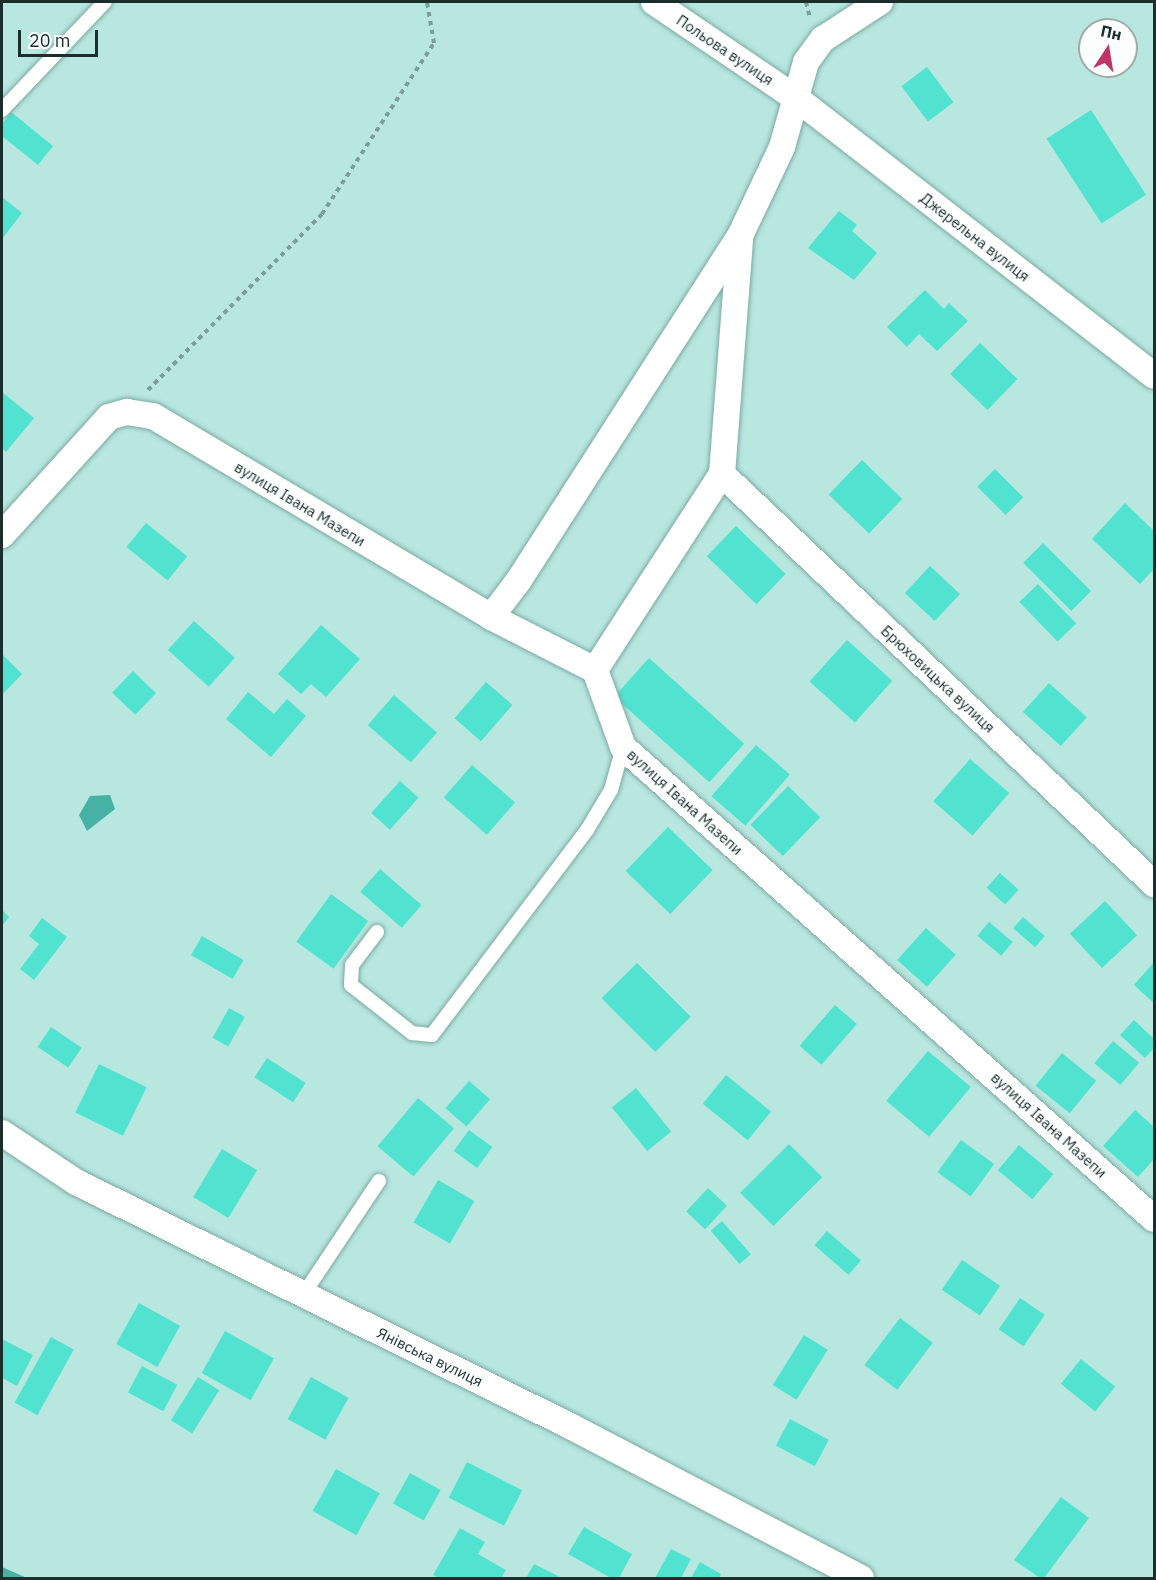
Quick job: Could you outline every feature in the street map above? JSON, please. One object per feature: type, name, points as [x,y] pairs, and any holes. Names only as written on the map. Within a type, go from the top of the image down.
[{"type":"street","name":"Польова вулиця","points":[[654,2],[796,98]]},
{"type":"street","points":[[491,617],[519,580],[740,236],[782,147],[806,62],[823,39],[880,2]]},
{"type":"street","name":"Джерельна вулиця","points":[[796,98],[1155,376]]},
{"type":"street","points":[[595,670],[722,474],[740,236]]},
{"type":"street","points":[[2,535],[109,417],[127,412]]},
{"type":"street","name":"вулиця Івана Мазепи","points":[[127,412],[153,416],[491,617],[595,670],[623,747],[1155,1219]]},
{"type":"street","name":"Брюховицька вулиця","points":[[722,474],[1155,884]]},
{"type":"street","name":"Янівська вулиця","points":[[2,1133],[76,1182],[572,1427],[861,1578]]},
{"type":"lane","points":[[2,110],[105,2]]},
{"type":"lane","points":[[377,932],[352,965],[351,985],[412,1033],[432,1035],[587,830],[611,790],[623,747]]},
{"type":"lane","points":[[303,1294],[379,1181]]},
{"type":"path","points":[[127,412],[322,214],[434,43],[427,2]]},
{"type":"shaded area","points":[[110,795],[115,809],[87,831],[79,815],[90,796]]},
{"type":"shaded area","points":[[2,1567],[27,1578],[2,1578]]},
{"type":"building","points":[[927,67],[953,102],[928,121],[901,86]]},
{"type":"building","points":[[1091,110],[1146,195],[1102,224],[1047,139]]},
{"type":"building","points":[[11,112],[53,146],[38,165],[2,136],[2,124]]},
{"type":"building","points":[[2,197],[22,213],[2,239]]},
{"type":"building","points":[[839,211],[857,225],[852,231],[877,253],[854,280],[808,248]]},
{"type":"building","points":[[925,290],[944,309],[949,303],[968,321],[937,351],[919,334],[907,347],[887,327]]},
{"type":"building","points":[[980,343],[1017,379],[988,410],[950,374]]},
{"type":"building","points":[[2,392],[34,418],[6,452],[2,448]]},
{"type":"building","points":[[862,460],[902,499],[869,533],[829,495]]},
{"type":"building","points":[[995,469],[1023,497],[1006,515],[977,487]]},
{"type":"building","points":[[1125,503],[1154,531],[1154,569],[1140,584],[1092,539]]},
{"type":"building","points":[[146,523],[187,556],[168,580],[126,547]]},
{"type":"building","points":[[736,526],[786,574],[756,604],[707,556]]},
{"type":"building","points":[[1043,543],[1091,591],[1071,611],[1023,563]]},
{"type":"building","points":[[930,566],[960,594],[935,621],[905,593]]},
{"type":"building","points":[[1038,584],[1076,624],[1058,642],[1019,602]]},
{"type":"building","points":[[194,621],[235,658],[209,687],[168,650]]},
{"type":"building","points":[[321,625],[360,659],[326,697],[311,684],[301,694],[278,674]]},
{"type":"building","points":[[847,640],[892,681],[855,722],[810,682]]},
{"type":"building","points":[[2,654],[22,674],[2,695]]},
{"type":"building","points":[[649,658],[744,744],[709,782],[614,697]]},
{"type":"building","points":[[133,671],[156,693],[135,715],[112,693]]},
{"type":"building","points":[[486,682],[512,705],[481,741],[455,718]]},
{"type":"building","points":[[1049,683],[1087,717],[1061,746],[1023,712]]},
{"type":"building","points":[[248,692],[274,714],[287,699],[306,716],[271,757],[226,719]]},
{"type":"building","points":[[394,695],[437,732],[411,763],[368,725]]},
{"type":"building","points":[[756,745],[790,775],[745,826],[711,796]]},
{"type":"building","points":[[970,759],[1009,793],[973,835],[933,801]]},
{"type":"building","points":[[472,765],[515,802],[487,835],[444,797]]},
{"type":"building","points":[[400,781],[419,798],[390,830],[371,813]]},
{"type":"building","points":[[788,786],[820,817],[783,856],[750,825]]},
{"type":"building","points":[[668,827],[713,870],[670,914],[626,871]]},
{"type":"building","points":[[380,869],[422,905],[402,928],[360,892]]},
{"type":"building","points":[[1000,873],[1019,890],[1005,905],[987,888]]},
{"type":"building","points":[[331,894],[368,921],[334,969],[296,942]]},
{"type":"building","points":[[1105,901],[1137,935],[1102,968],[1070,934]]},
{"type":"building","points":[[2,910],[9,917],[2,926]]},
{"type":"building","points":[[1023,917],[1045,936],[1035,947],[1013,928]]},
{"type":"building","points":[[42,918],[67,937],[34,980],[20,969],[39,944],[29,936]]},
{"type":"building","points":[[989,922],[1013,942],[1001,956],[977,936]]},
{"type":"building","points":[[926,928],[956,955],[927,987],[897,960]]},
{"type":"building","points":[[202,936],[244,960],[233,979],[191,955]]},
{"type":"building","points":[[1154,962],[1154,1003],[1134,985]]},
{"type":"building","points":[[637,963],[691,1017],[655,1052],[602,998]]},
{"type":"building","points":[[835,1005],[857,1024],[821,1065],[800,1046]]},
{"type":"building","points":[[229,1008],[245,1017],[228,1046],[213,1038]]},
{"type":"building","points":[[1134,1020],[1154,1039],[1154,1048],[1145,1058],[1120,1035]]},
{"type":"building","points":[[51,1027],[82,1048],[68,1068],[38,1047]]},
{"type":"building","points":[[1113,1041],[1139,1063],[1120,1085],[1094,1063]]},
{"type":"building","points":[[928,1051],[971,1087],[929,1137],[886,1101]]},
{"type":"building","points":[[1062,1053],[1096,1081],[1070,1113],[1036,1086]]},
{"type":"building","points":[[267,1058],[306,1083],[293,1102],[254,1077]]},
{"type":"building","points":[[99,1064],[147,1087],[123,1136],[75,1113]]},
{"type":"building","points":[[726,1075],[771,1112],[748,1140],[703,1104]]},
{"type":"building","points":[[469,1081],[490,1099],[467,1127],[445,1108]]},
{"type":"building","points":[[636,1088],[671,1132],[647,1151],[612,1108]]},
{"type":"building","points":[[418,1098],[454,1128],[414,1176],[378,1146]]},
{"type":"building","points":[[1135,1110],[1154,1127],[1154,1159],[1138,1177],[1103,1146]]},
{"type":"building","points":[[469,1130],[492,1147],[477,1168],[454,1151]]},
{"type":"building","points":[[961,1140],[994,1164],[971,1196],[937,1172]]},
{"type":"building","points":[[789,1144],[822,1177],[773,1226],[740,1193]]},
{"type":"building","points":[[1019,1145],[1053,1174],[1032,1199],[998,1170]]},
{"type":"building","points":[[222,1149],[257,1170],[228,1218],[193,1197]]},
{"type":"building","points":[[438,1180],[474,1201],[450,1243],[414,1222]]},
{"type":"building","points":[[708,1188],[727,1206],[705,1229],[686,1211]]},
{"type":"building","points":[[722,1221],[751,1254],[740,1264],[711,1231]]},
{"type":"building","points":[[827,1231],[861,1261],[848,1275],[815,1245]]},
{"type":"building","points":[[962,1260],[1000,1286],[980,1316],[942,1290]]},
{"type":"building","points":[[1020,1298],[1045,1315],[1024,1346],[999,1330]]},
{"type":"building","points":[[139,1303],[180,1326],[157,1367],[116,1344]]},
{"type":"building","points":[[900,1318],[933,1343],[897,1390],[864,1365]]},
{"type":"building","points":[[225,1331],[274,1358],[251,1400],[202,1373]]},
{"type":"building","points":[[804,1335],[828,1350],[796,1400],[773,1385]]},
{"type":"building","points":[[51,1337],[74,1350],[37,1415],[15,1403]]},
{"type":"building","points":[[2,1339],[33,1355],[17,1386],[2,1378]]},
{"type":"building","points":[[1081,1359],[1115,1387],[1095,1412],[1061,1384]]},
{"type":"building","points":[[142,1366],[177,1385],[163,1411],[128,1392]]},
{"type":"building","points":[[198,1377],[219,1390],[192,1433],[171,1420]]},
{"type":"building","points":[[311,1377],[349,1398],[325,1440],[288,1419]]},
{"type":"building","points":[[790,1419],[829,1440],[815,1466],[776,1445]]},
{"type":"building","points":[[467,1462],[522,1490],[504,1526],[449,1498]]},
{"type":"building","points":[[336,1469],[380,1493],[356,1535],[313,1511]]},
{"type":"building","points":[[410,1473],[441,1490],[424,1521],[393,1504]]},
{"type":"building","points":[[1061,1497],[1089,1518],[1044,1578],[1040,1578],[1014,1560]]},
{"type":"building","points":[[584,1527],[632,1554],[619,1578],[611,1578],[568,1554]]},
{"type":"building","points":[[460,1528],[485,1542],[478,1554],[506,1570],[501,1578],[439,1578],[433,1575]]},
{"type":"building","points":[[671,1549],[691,1559],[681,1578],[655,1578]]},
{"type":"building","points":[[700,1562],[721,1574],[719,1578],[691,1578]]},
{"type":"building","points":[[534,1564],[558,1576],[557,1578],[526,1578]]}]
